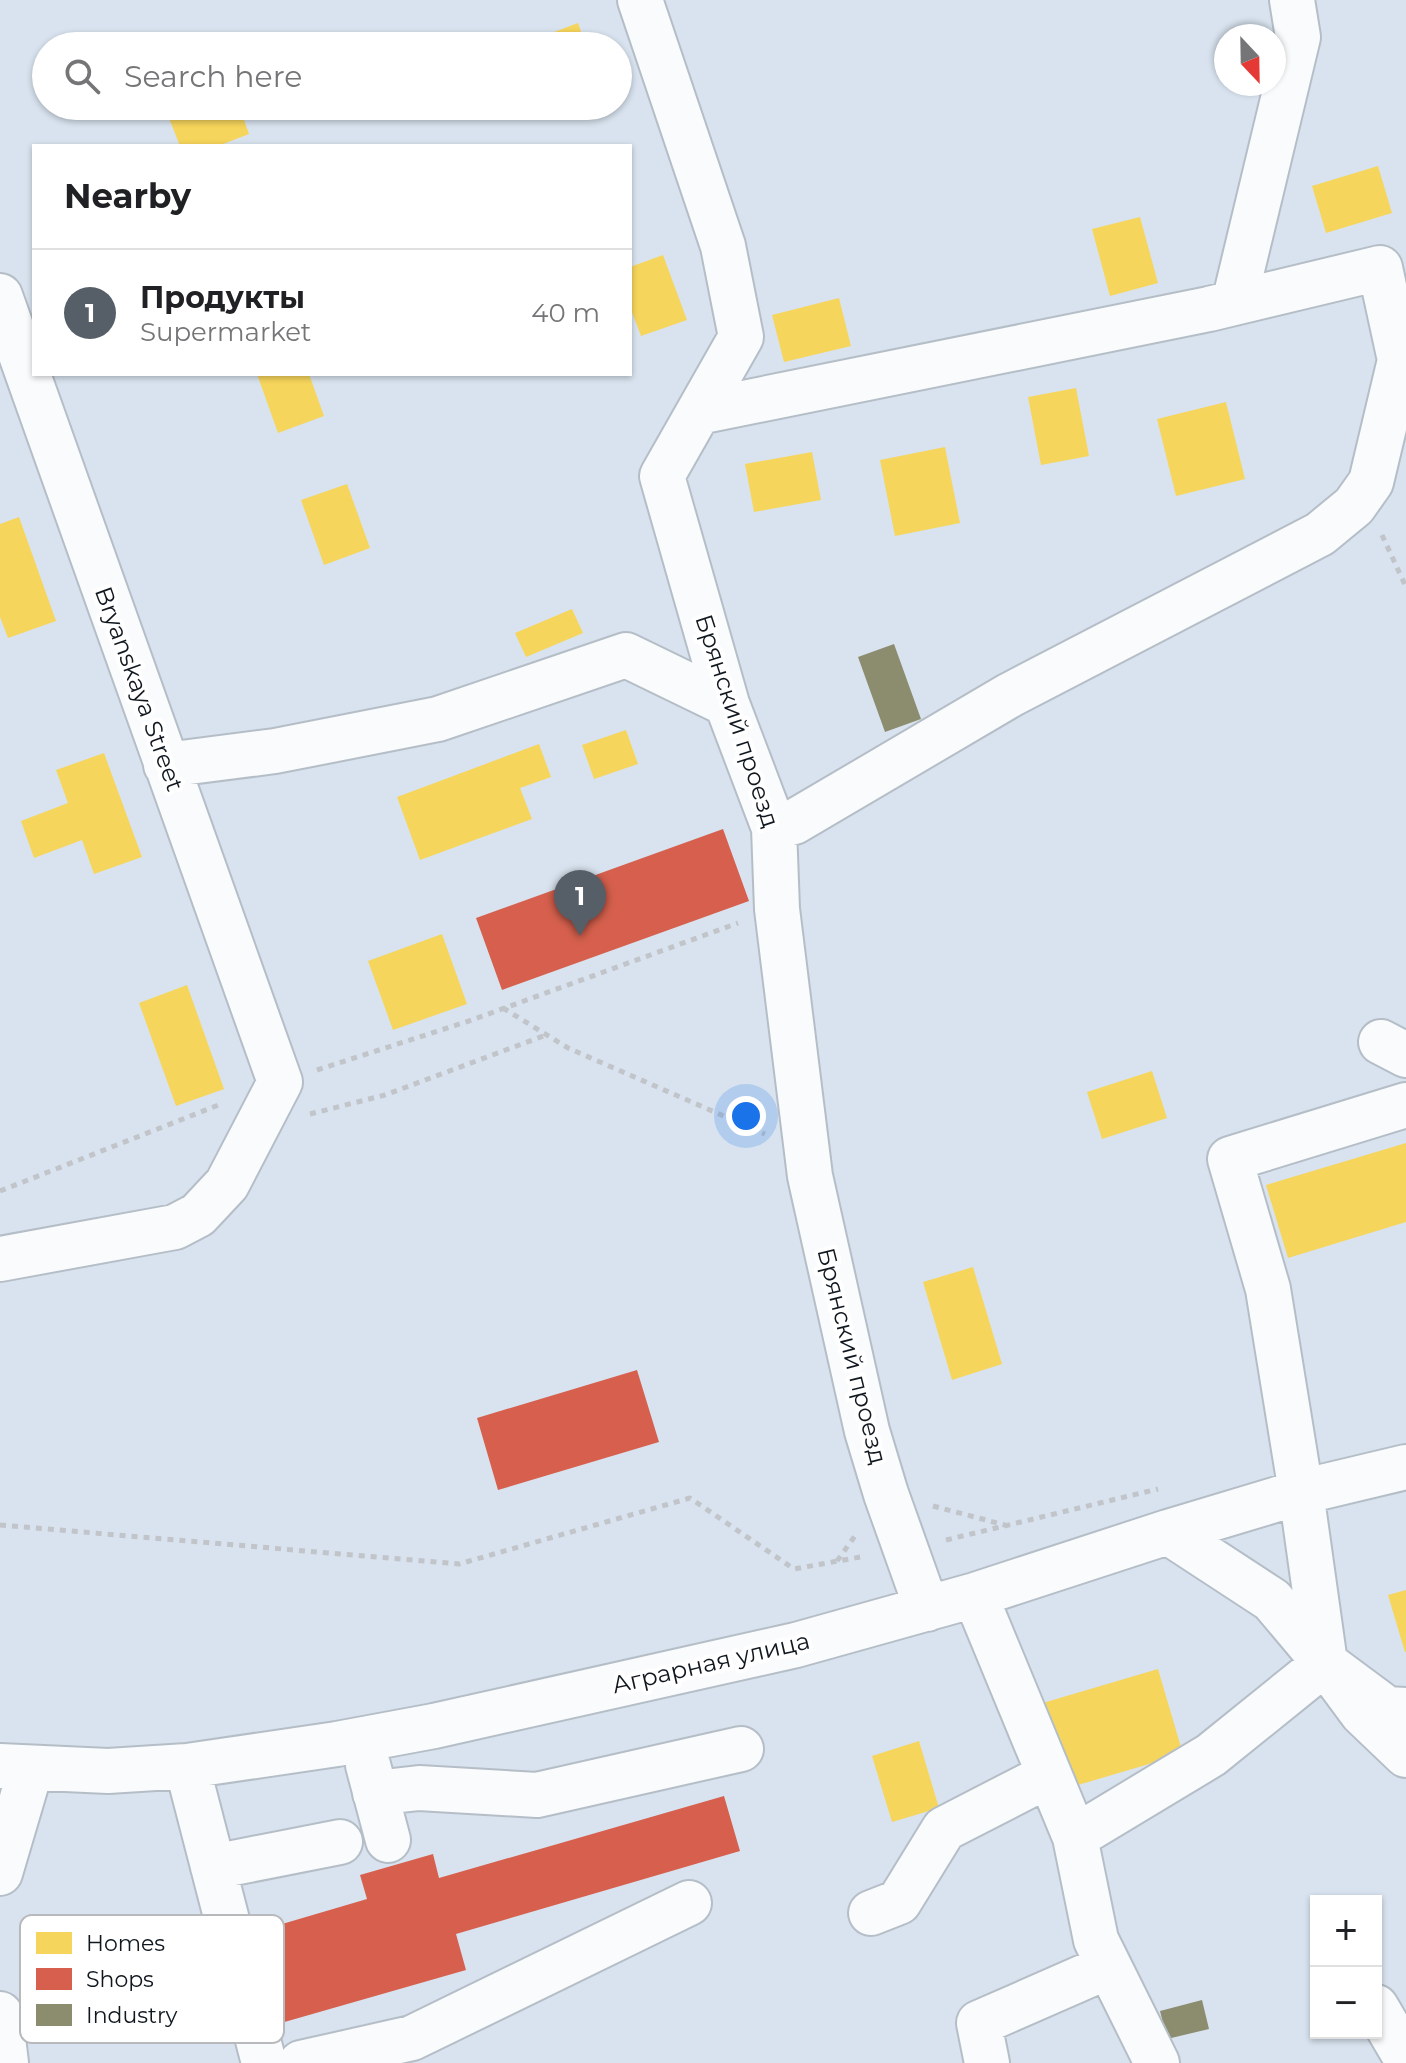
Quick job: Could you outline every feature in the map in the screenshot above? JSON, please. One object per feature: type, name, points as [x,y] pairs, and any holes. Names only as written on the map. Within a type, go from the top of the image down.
[{"type":"street","name":"Брянский проезд","points":[[640,0],[723,246],[741,337],[662,476],[727,704],[774,828],[777,909],[810,1176],[867,1431],[927,1609]]},
{"type":"street","points":[[1234,303],[1298,37],[1292,0]]},
{"type":"street","points":[[699,412],[1234,303],[1380,268],[1400,360],[1371,482],[1354,506],[1320,534],[1010,695],[794,822],[774,828]]},
{"type":"street","name":"Bryanskaya Street","points":[[0,296],[280,1082]]},
{"type":"street","points":[[166,765],[275,751],[438,719],[626,655],[727,704]]},
{"type":"street","points":[[0,1259],[175,1227],[198,1215],[227,1184],[238,1117],[280,1082]]},
{"type":"street","points":[[1406,1105],[1230,1159],[1268,1289],[1325,1663],[1387,1709],[1406,1710]]},
{"type":"street","name":"Аграрная улица","points":[[15,1767],[108,1771],[187,1766],[434,1726],[796,1645],[975,1595],[1301,1492],[1406,1467]]},
{"type":"street","points":[[1168,1532],[1272,1600],[1362,1713],[1406,1755]]},
{"type":"street","points":[[975,1595],[1075,1837],[1096,1940],[1157,2063]]},
{"type":"street","points":[[1075,1837],[1211,1755],[1325,1663]]},
{"type":"street","points":[[361,1739],[388,1840]]},
{"type":"street","points":[[375,1793],[419,1788],[537,1795],[741,1749]]},
{"type":"street","points":[[187,1766],[225,1915]]},
{"type":"street","points":[[0,1873],[15,1767]]},
{"type":"street","points":[[871,1913],[899,1902],[944,1829],[1049,1775]]},
{"type":"street","points":[[213,1867],[340,1842]]},
{"type":"street","points":[[301,2063],[412,2038],[689,1903]]},
{"type":"street","points":[[987,2063],[979,2023],[1109,1966]]},
{"type":"street","points":[[0,2014],[6,2063]]},
{"type":"street","points":[[1382,2017],[1406,2058]]},
{"type":"street","points":[[259,2043],[264,2063]]},
{"type":"path","points":[[1354,506],[1384,537],[1406,587]]},
{"type":"path","points":[[280,1082],[503,1008],[777,909]]},
{"type":"path","points":[[503,1008],[568,1048],[806,1152]]},
{"type":"path","points":[[0,1191],[238,1117],[385,1095],[546,1035]]},
{"type":"path","points":[[0,1525],[459,1564],[690,1498],[794,1569],[907,1549],[1158,1488]]},
{"type":"path","points":[[886,1494],[1007,1525]]},
{"type":"building: Homes","points":[[578,23],[581,32],[554,32]]},
{"type":"building: Homes","points":[[170,120],[244,120],[249,134],[223,144],[179,144]]},
{"type":"building: Homes","points":[[1378,166],[1392,213],[1326,233],[1312,186]]},
{"type":"building: Homes","points":[[1140,217],[1158,283],[1110,296],[1092,229]]},
{"type":"building: Homes","points":[[663,255],[687,320],[641,336],[632,312],[632,266]]},
{"type":"building: Homes","points":[[839,298],[851,346],[784,362],[772,315]]},
{"type":"building: Homes","points":[[258,376],[310,376],[324,416],[278,433]]},
{"type":"building: Homes","points":[[1076,388],[1089,456],[1041,465],[1028,397]]},
{"type":"building: Homes","points":[[1226,402],[1245,479],[1176,496],[1157,419]]},
{"type":"building: Homes","points":[[945,447],[960,523],[895,536],[880,460]]},
{"type":"building: Homes","points":[[812,452],[821,500],[754,512],[745,464]]},
{"type":"building: Homes","points":[[347,484],[370,548],[324,565],[301,500]]},
{"type":"building: Homes","points":[[19,517],[56,621],[8,638],[0,617],[0,524]]},
{"type":"building: Homes","points":[[572,609],[583,633],[526,657],[515,633]]},
{"type":"building: Homes","points":[[626,730],[638,764],[594,779],[582,745]]},
{"type":"building: Homes","points":[[539,744],[551,777],[520,788],[532,819],[420,860],[397,797]]},
{"type":"building: Homes","points":[[104,753],[142,857],[94,874],[82,840],[34,858],[21,821],[68,803],[56,770]]},
{"type":"building: Homes","points":[[442,934],[467,1004],[393,1030],[368,961]]},
{"type":"building: Homes","points":[[187,985],[224,1089],[176,1106],[139,1003]]},
{"type":"building: Homes","points":[[1152,1071],[1167,1118],[1102,1139],[1087,1092]]},
{"type":"building: Homes","points":[[1406,1143],[1406,1222],[1288,1258],[1266,1185]]},
{"type":"building: Homes","points":[[973,1267],[1002,1364],[952,1380],[923,1282]]},
{"type":"building: Homes","points":[[1406,1590],[1406,1652],[1405,1652],[1388,1595]]},
{"type":"building: Homes","points":[[1158,1669],[1183,1754],[1061,1790],[1036,1705]]},
{"type":"building: Homes","points":[[919,1741],[939,1808],[892,1822],[872,1756]]},
{"type":"building: Shops","points":[[723,829],[749,901],[502,990],[476,918]]},
{"type":"building: Shops","points":[[637,1370],[659,1442],[498,1490],[477,1418]]},
{"type":"building: Shops","points":[[724,1796],[740,1851],[456,1934],[466,1970],[284,2022],[284,1923],[367,1899],[360,1875],[433,1854],[439,1878]]},
{"type":"building: Industry","points":[[894,644],[921,719],[885,732],[858,657]]},
{"type":"building: Industry","points":[[1202,2000],[1209,2029],[1167,2039],[1160,2011]]},
{"type":"place","name":"Продукты","points":[[580,936]]}]
